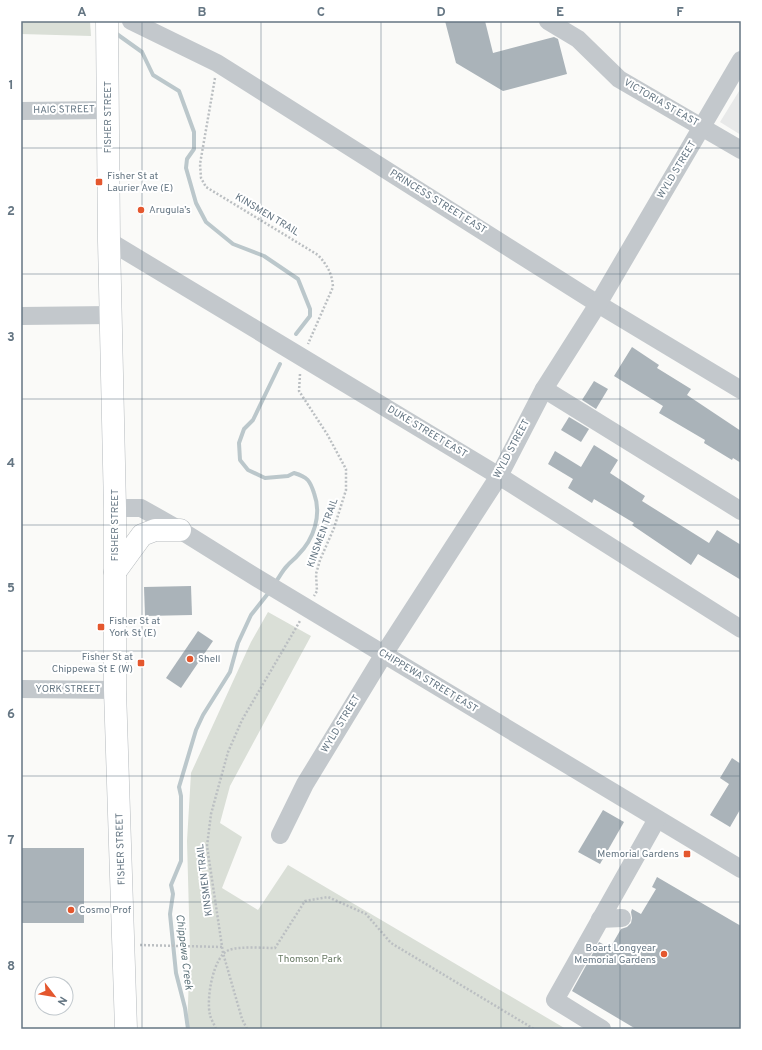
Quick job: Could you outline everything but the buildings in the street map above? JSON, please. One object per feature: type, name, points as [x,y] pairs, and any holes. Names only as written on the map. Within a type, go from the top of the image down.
[{"type":"main road","name":"FISHER STREET","points":[[107,23],[109,241],[116,508],[115,690],[126,1029]]},
{"type":"main road","points":[[115,572],[142,535],[155,530],[180,530]]},
{"type":"street","name":"PRINCESS STREET EAST","points":[[131,21],[217,63],[598,304],[741,390]]},
{"type":"street","name":"VICTORIA ST EAST","points":[[548,21],[578,39],[619,79],[741,150]]},
{"type":"street","name":"WYLD STREET","points":[[280,835],[305,784],[384,654],[499,476],[544,389],[598,304],[741,60]]},
{"type":"street","name":"HAIG STREET","points":[[21,111],[108,110]]},
{"type":"street","name":"DUKE STREET EAST","points":[[109,241],[499,476],[741,629]]},
{"type":"street","points":[[21,316],[111,315]]},
{"type":"street","points":[[544,389],[741,511]]},
{"type":"street","name":"CHIPPEWA STREET EAST","points":[[116,508],[141,508],[180,530],[657,819],[740,865]]},
{"type":"street","name":"YORK STREET","points":[[21,689],[115,690]]},
{"type":"street","points":[[602,1029],[555,1000],[657,819]]},
{"type":"street","points":[[600,919],[622,918]]},
{"type":"path","name":"KINSMEN TRAIL","points":[[217,63],[200,164],[201,178],[206,187],[318,255],[326,264],[332,277],[333,287],[303,357],[299,391],[327,434],[346,469],[346,490],[334,528],[320,560],[316,574],[317,591],[242,720],[228,752],[211,814],[207,846],[223,953],[242,1019],[247,1029]]},
{"type":"path","points":[[216,1029],[210,1014],[209,995],[212,976],[223,953],[230,949],[275,948],[305,901],[328,897],[366,914],[391,943],[534,1029]]},
{"type":"path","points":[[161,946],[222,947]]},
{"type":"shaded area","points":[[741,88],[741,135],[720,122]]},
{"type":"green space","points":[[21,21],[90,21],[91,36],[21,34]]},
{"type":"green space","name":"Thomson Park","points":[[268,612],[311,636],[230,786],[220,823],[242,837],[222,888],[258,910],[288,865],[566,1029],[187,1029],[190,951],[187,841],[191,773],[251,642]]},
{"type":"waterway","name":"Chippewa Creek","points":[[114,32],[142,52],[153,75],[179,91],[194,132],[194,149],[187,159],[186,168],[196,203],[206,222],[233,244],[264,256],[298,279],[310,309],[310,316],[296,334]]},
{"type":"waterway","name":"Chippewa Creek","points":[[275,583],[285,568],[304,549],[312,534],[317,518],[316,501],[313,489],[310,482],[305,478],[294,473],[288,476],[265,478],[248,470],[240,460],[239,443],[244,429],[253,420],[280,364]]},
{"type":"waterway","name":"Chippewa Creek","points":[[188,1029],[185,1008],[176,973],[170,914],[173,894],[171,885],[181,861],[181,796],[179,787],[196,730],[203,715],[230,672],[238,643],[251,615],[270,591]]},
{"type":"place","name":"Fisher St at Laurier Ave (E)","points":[[99,182]]},
{"type":"place","name":"Arugula’s","points":[[141,210]]},
{"type":"place","name":"Fisher St at York St (E)","points":[[101,627]]},
{"type":"place","name":"Shell","points":[[190,659]]},
{"type":"place","name":"Fisher St at Chippewa St E (W)","points":[[141,663]]},
{"type":"place","name":"Memorial Gardens","points":[[687,854]]},
{"type":"place","name":"Cosmo Prof","points":[[71,910]]},
{"type":"place","name":"Boart Longyear Memorial Gardens","points":[[664,954]]}]
